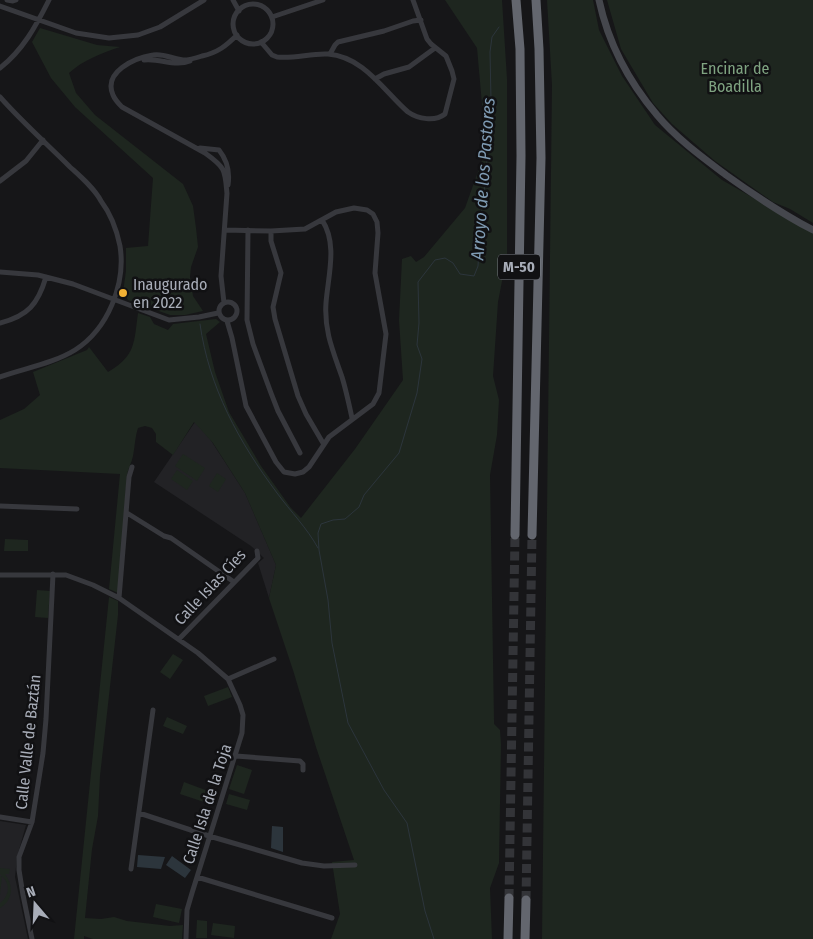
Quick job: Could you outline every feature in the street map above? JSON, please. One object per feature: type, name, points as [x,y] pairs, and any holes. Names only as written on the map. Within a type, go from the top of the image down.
[{"type":"highway","name":"M-50","points":[[515,535],[521,156],[520,49],[516,0]]},
{"type":"highway","name":"M-50","points":[[532,535],[540,158],[539,49],[536,0]]},
{"type":"highway","points":[[508,939],[509,898]]},
{"type":"highway","points":[[525,939],[526,900]]},
{"type":"street","points":[[1,0],[0,6],[38,21],[94,37],[109,38],[143,34],[160,28],[204,0]]},
{"type":"street","points":[[8,0],[13,2],[16,0]]},
{"type":"street","points":[[0,68],[21,48],[49,0]]},
{"type":"street","points":[[233,0],[239,11]]},
{"type":"street","points":[[272,17],[323,0]]},
{"type":"street","points":[[261,42],[277,58],[313,54],[330,54],[344,58],[362,67],[402,107],[414,116],[430,119],[442,117],[448,107],[454,80],[446,56],[427,39],[413,0]]},
{"type":"street","points":[[599,0],[603,18],[615,51],[641,94],[656,114],[688,145],[746,189],[785,215],[813,230]]},
{"type":"street","points":[[246,2],[262,6],[270,12],[272,17],[272,31],[268,38],[261,42],[248,43],[237,35],[234,23],[239,11],[246,2]]},
{"type":"street","points":[[330,54],[334,45],[338,42],[421,20]]},
{"type":"street","points":[[227,194],[226,177],[223,167],[206,153],[122,107],[113,96],[111,87],[113,78],[130,62],[153,55],[165,55],[184,60],[200,57],[218,52],[237,35]]},
{"type":"street","points":[[375,79],[384,74],[409,67],[435,48]]},
{"type":"street","points":[[0,97],[101,200],[115,230],[120,247],[120,280],[114,300],[96,330],[77,349],[54,361],[0,377]]},
{"type":"street","points":[[0,181],[26,161],[43,140]]},
{"type":"street","points":[[195,147],[219,150],[225,157],[229,178],[221,276],[224,303]]},
{"type":"street","points":[[218,312],[221,318],[227,321],[244,399],[276,462],[284,472],[295,474],[303,472],[309,468],[329,437],[373,404],[379,393],[386,334],[375,273],[377,222],[373,214],[366,210],[354,208],[336,212],[305,229],[271,231],[224,230]]},
{"type":"street","points":[[322,220],[327,227],[331,256],[326,302],[326,324],[352,418]]},
{"type":"street","points":[[248,230],[247,320],[253,344],[278,411],[300,453]]},
{"type":"street","points":[[271,231],[271,241],[281,273],[273,307],[275,319],[298,396],[306,414],[324,443]]},
{"type":"street","points":[[0,272],[46,277],[73,284],[169,320],[199,317],[218,312]]},
{"type":"street","points":[[0,323],[21,316],[32,308],[39,298],[46,277]]},
{"type":"street","points":[[218,312],[224,303],[229,302],[234,305],[237,310],[236,315],[227,321]]},
{"type":"street","points":[[119,598],[129,477],[132,467]]},
{"type":"street","points":[[0,506],[77,509]]},
{"type":"street","points":[[127,513],[164,536],[171,538],[234,582]]},
{"type":"street","name":"Calle Islas Cíes","points":[[179,639],[258,558],[257,551]]},
{"type":"street","name":"Calle Valle de Baztán","points":[[32,939],[19,863],[22,847],[32,822],[43,753],[53,574]]},
{"type":"street","name":"Calle Isla de la Toja","points":[[0,575],[66,575],[119,598],[212,663],[228,678],[236,693],[243,715],[242,734],[187,910],[186,939]]},
{"type":"street","points":[[228,678],[274,659]]},
{"type":"street","points":[[131,869],[153,710]]},
{"type":"street","points":[[236,756],[300,761],[303,764],[303,770]]},
{"type":"street","points":[[139,813],[302,863],[324,866],[355,865]]},
{"type":"street","points":[[0,817],[32,822]]},
{"type":"street","points":[[197,877],[332,918]]},
{"type":"shaded area","points":[[195,422],[210,439],[245,493],[276,565],[269,598],[258,563],[264,558],[251,546],[154,482]]},
{"type":"shaded area","points":[[0,821],[26,825],[17,857],[15,877],[28,939],[0,939]]},
{"type":"shaded area","points":[[272,826],[283,827],[283,852],[271,848]]},
{"type":"shaded area","points":[[138,855],[165,857],[161,869],[137,867]]},
{"type":"shaded area","points":[[172,856],[191,870],[185,878],[166,865]]},
{"type":"green space","points":[[445,0],[502,0],[507,79],[507,255],[498,302],[493,376],[499,400],[497,435],[490,475],[494,724],[500,730],[501,744],[499,863],[490,888],[492,939],[331,939],[340,914],[332,862],[354,860],[269,598],[276,565],[245,493],[213,443],[194,422],[173,455],[156,442],[156,434],[152,428],[145,426],[138,428],[127,475],[118,593],[109,589],[120,474],[0,468],[0,420],[24,409],[40,395],[33,372],[87,350],[89,347],[108,372],[117,366],[129,354],[132,347],[138,313],[150,317],[154,324],[168,330],[173,324],[216,319],[220,322],[206,334],[215,372],[229,412],[261,466],[291,508],[301,518],[355,449],[403,380],[399,320],[402,259],[411,256],[416,262],[424,257],[465,208],[486,149],[477,48]]},
{"type":"green space","points":[[547,0],[593,0],[599,30],[622,76],[655,125],[722,180],[813,232],[813,939],[542,939],[552,85]]},
{"type":"green space","name":"Encinar de Boadilla","points":[[607,0],[813,0],[813,223],[790,209],[773,202],[715,161],[672,124],[653,103],[621,49]]},
{"type":"green space","points":[[40,28],[97,45],[120,47],[100,54],[74,68],[69,73],[76,93],[95,115],[183,184],[193,206],[198,247],[191,267],[190,277],[193,296],[203,311],[185,315],[170,315],[128,300],[123,292],[126,271],[126,248],[148,246],[153,178],[75,107],[51,78],[32,42]]},
{"type":"green space","points":[[183,454],[205,468],[197,481],[175,466]]},
{"type":"green space","points":[[177,470],[193,481],[187,490],[171,479]]},
{"type":"green space","points":[[217,473],[226,479],[218,492],[209,486]]},
{"type":"green space","points":[[5,539],[28,540],[28,551],[4,551]]},
{"type":"green space","points":[[37,590],[50,591],[48,618],[35,617]]},
{"type":"green space","points":[[109,597],[118,601],[118,615],[100,776],[98,816],[92,849],[85,918],[101,919],[114,917],[127,921],[170,926],[183,925],[182,939],[93,939],[84,936],[84,939],[74,939]]},
{"type":"green space","points":[[173,654],[183,660],[170,679],[160,672]]},
{"type":"green space","points":[[228,687],[232,697],[208,706],[204,696]]},
{"type":"green space","points":[[167,717],[187,726],[183,734],[163,726]]},
{"type":"green space","points":[[237,765],[252,770],[244,794],[229,789]]},
{"type":"green space","points":[[184,782],[208,791],[204,802],[180,794]]},
{"type":"green space","points":[[229,794],[250,800],[247,810],[226,804]]},
{"type":"green space","points":[[0,868],[10,869],[9,874],[5,874],[10,883],[11,892],[8,901],[0,908],[0,903],[7,894],[8,887],[5,879],[0,874]]},
{"type":"green space","points":[[0,876],[2,876],[0,895]]},
{"type":"green space","points":[[156,904],[182,909],[179,923],[153,917]]},
{"type":"green space","points":[[197,920],[207,921],[207,938],[196,938]]},
{"type":"green space","points":[[213,923],[235,926],[234,938],[211,935]]},
{"type":"waterway","name":"Arroyo de los Pastores","points":[[434,939],[425,911],[407,823],[384,790],[348,723],[332,643],[318,533],[321,524],[345,519],[359,507],[364,495],[399,453],[417,393],[422,359],[417,345],[419,323],[418,282],[435,260],[445,258],[453,263],[460,274],[474,276],[478,266],[491,100],[490,52],[492,37],[499,27]]},
{"type":"waterway","name":"Arroyo de los Pastores","points":[[200,324],[210,370],[238,434],[263,474],[318,548]]},
{"type":"tunnel","points":[[509,898],[515,535]]},
{"type":"tunnel","points":[[526,900],[532,535]]},
{"type":"place","name":"Inaugurado en 2022","points":[[123,293]]}]
